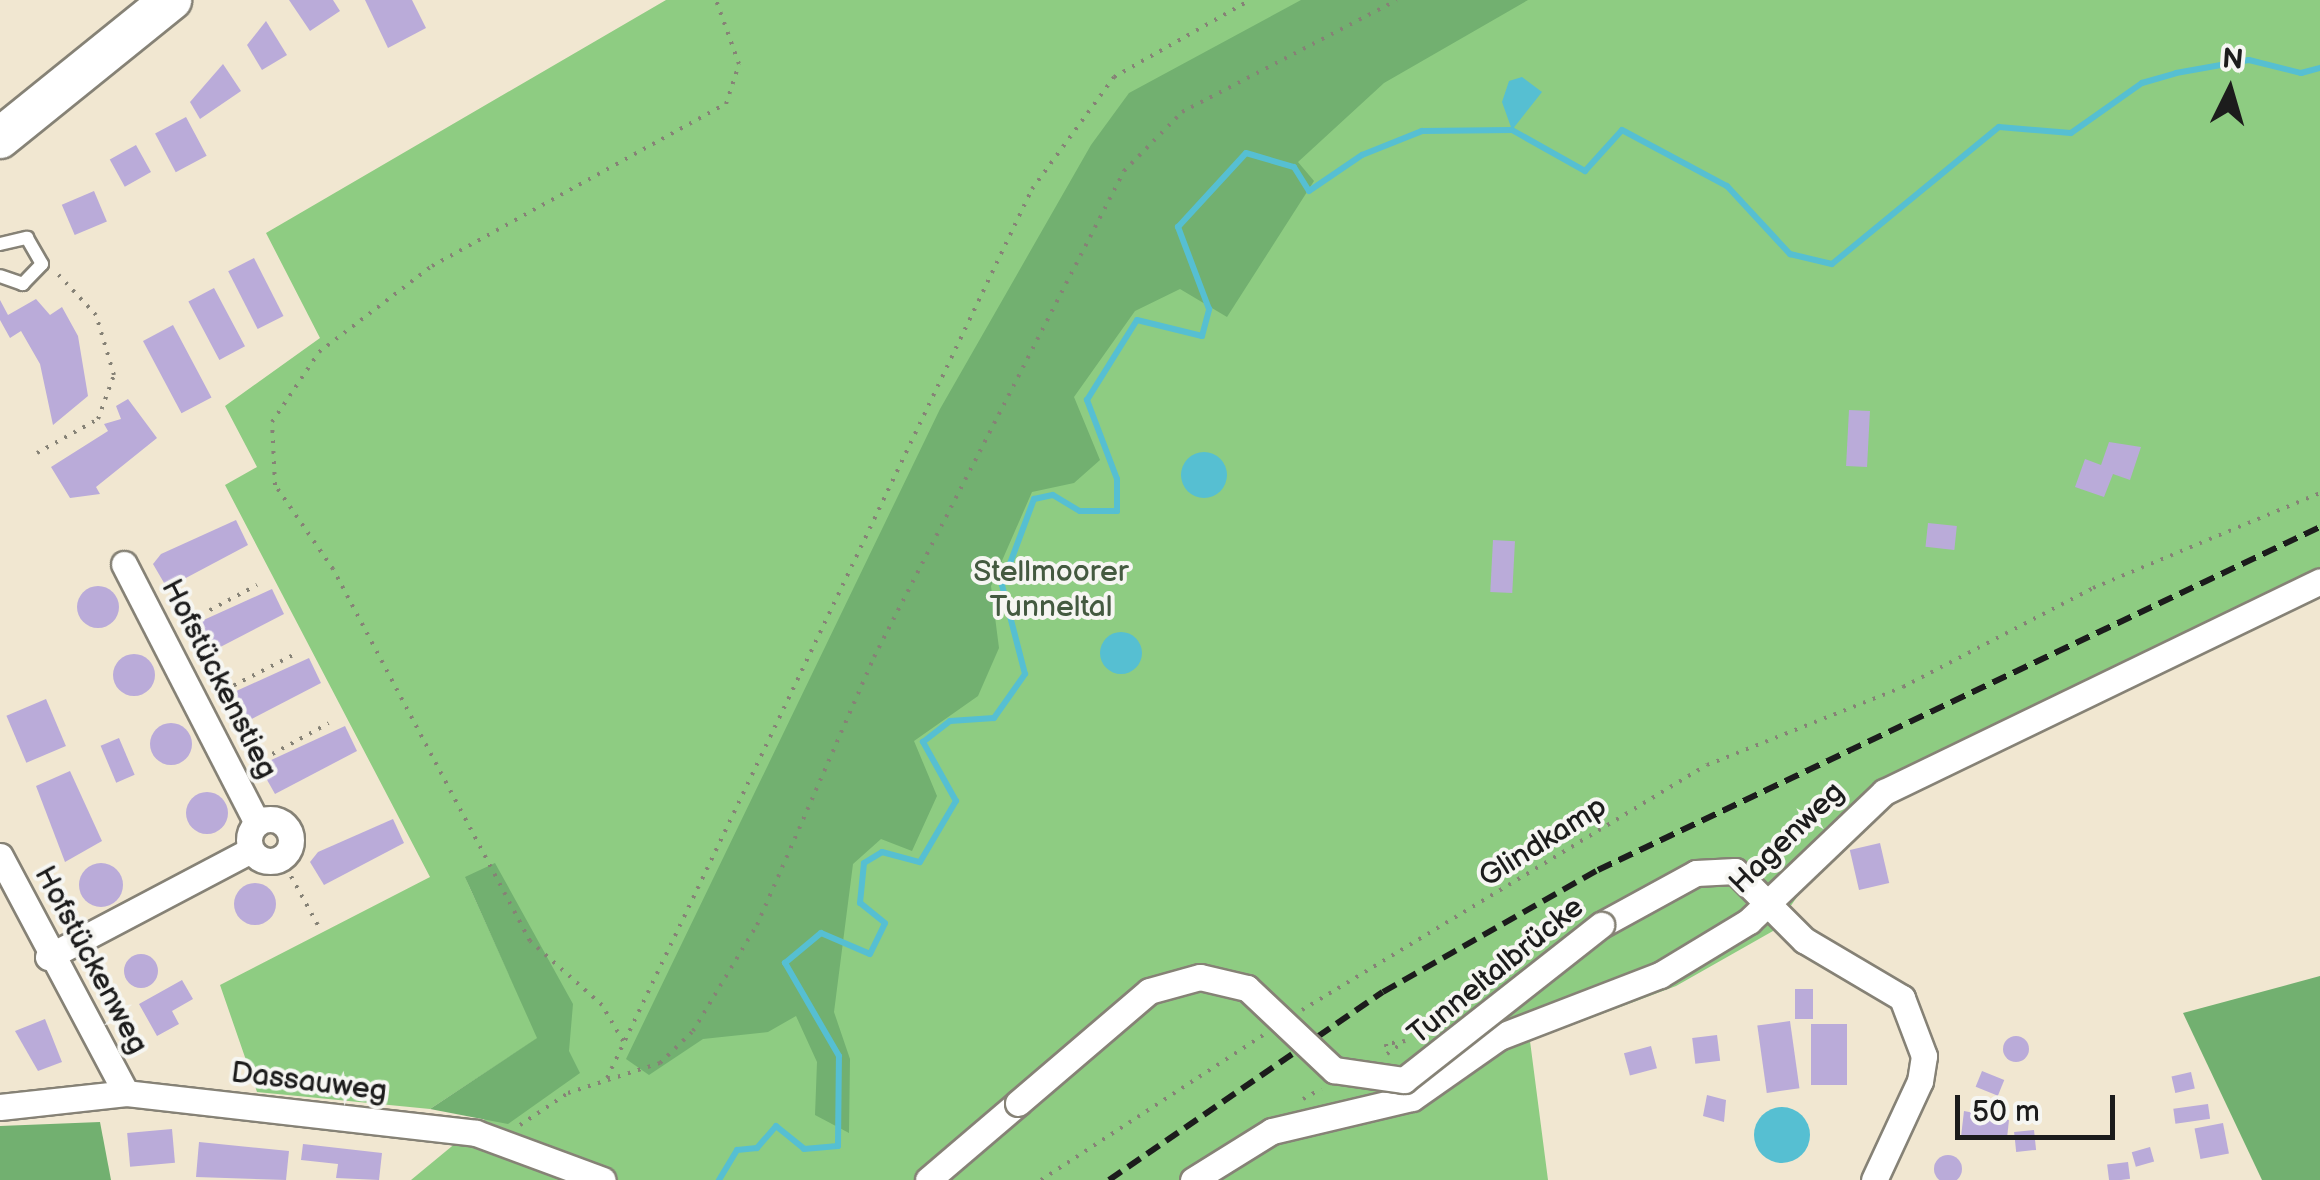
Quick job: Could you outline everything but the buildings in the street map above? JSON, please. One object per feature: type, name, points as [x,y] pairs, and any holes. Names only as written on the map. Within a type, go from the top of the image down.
[{"type":"main road","points":[[0,138],[171,0]]},
{"type":"main road","points":[[0,108],[42,102]]},
{"type":"street","name":"Hofstückenstieg","points":[[124,564],[257,823],[252,850]]},
{"type":"street","name":"Hagenweg","points":[[1193,1180],[1272,1131],[1429,1090],[1499,1037],[1660,975],[1769,903],[1884,792],[2320,581]]},
{"type":"street","name":"Hofstückenstieg","points":[[257,823],[287,826],[292,842],[282,858]]},
{"type":"street","points":[[48,957],[252,850],[282,858]]},
{"type":"street","name":"Hofstückenweg","points":[[0,856],[48,957],[126,1093]]},
{"type":"street","name":"Tunneltalbrücke","points":[[928,1180],[1149,991],[1200,976],[1247,988],[1334,1070],[1404,1080],[1601,926],[1712,868],[1743,875],[1804,940],[1883,982],[1912,1015],[1920,1082],[1874,1180]]},
{"type":"street","name":"Dassauweg","points":[[0,1108],[126,1093],[505,1138],[603,1180]]},
{"type":"lane","points":[[0,244],[28,238],[42,264],[23,284],[0,276]]},
{"type":"path","points":[[623,1041],[602,1005],[530,941],[333,569],[275,485],[272,422],[319,352],[432,266],[726,104],[739,64],[716,0]]},
{"type":"path","points":[[607,1078],[1032,189],[1114,77],[1250,0]]},
{"type":"path","points":[[505,1138],[542,1106],[607,1078],[660,1063],[694,1031],[740,956],[874,656],[1124,171],[1182,112],[1398,0]]},
{"type":"path","points":[[37,454],[98,419],[115,364],[90,306],[42,264]]},
{"type":"path","name":"Glindkamp","points":[[1295,1014],[1707,765],[1903,687],[2093,588],[2320,493]]},
{"type":"path","points":[[161,636],[257,585]]},
{"type":"path","points":[[196,705],[295,654]]},
{"type":"path","points":[[232,775],[329,723]]},
{"type":"path","points":[[282,858],[320,928]]},
{"type":"path","points":[[1041,1180],[1278,1025]]},
{"type":"path","points":[[1389,1060],[1386,1044],[1404,1041],[1394,1052]]},
{"type":"green space","name":"Stellmoorer Tunneltal","points":[[666,0],[2320,0],[2320,597],[1898,795],[1833,846],[1773,931],[1676,986],[1530,1041],[1548,1180],[411,1180],[555,1061],[465,877],[538,1038],[430,1109],[257,1092],[220,985],[430,877],[225,485],[257,467],[225,406],[320,338],[266,233]]},
{"type":"green space","points":[[1301,0],[1528,0],[1384,83],[1298,162],[1314,181],[1227,317],[1180,289],[1135,311],[1074,397],[1100,460],[1074,483],[1032,492],[991,586],[999,648],[978,696],[914,741],[937,796],[912,851],[881,839],[853,864],[834,1012],[850,1059],[849,1133],[815,1115],[817,1062],[796,1016],[768,1032],[703,1039],[649,1075],[626,1059],[940,409],[1091,145],[1129,93]]},
{"type":"green space","points":[[495,863],[573,1004],[569,1051],[580,1073],[508,1124],[430,1109],[537,1038],[465,877]]},
{"type":"green space","points":[[2320,976],[2320,1180],[2262,1180],[2183,1013]]},
{"type":"green space","points":[[100,1122],[111,1180],[0,1180],[0,1126]]},
{"type":"water","points":[[1522,77],[1542,92],[1512,130],[1502,102],[1509,81]]},
{"type":"water","points":[[1204,452],[1220,459],[1227,475],[1220,491],[1204,498],[1188,491],[1181,475],[1188,459]]},
{"type":"water","points":[[1121,632],[1136,638],[1142,653],[1136,668],[1121,674],[1106,668],[1100,653],[1106,638]]},
{"type":"water","points":[[1782,1107],[1801,1116],[1810,1135],[1801,1154],[1782,1163],[1763,1154],[1754,1135],[1763,1116]]},
{"type":"waterway","points":[[719,1180],[737,1150],[757,1148],[776,1126],[804,1149],[838,1146],[839,1056],[785,963],[821,933],[870,954],[885,923],[860,903],[864,863],[882,852],[920,862],[956,801],[923,742],[950,721],[994,718],[1025,674],[1002,585],[1034,499],[1053,495],[1080,511],[1117,511],[1117,479],[1087,400],[1137,320],[1202,336],[1209,309],[1178,227],[1246,153],[1294,167],[1309,191],[1362,155],[1422,131],[1512,130],[1585,171],[1622,130],[1727,186],[1790,254],[1832,264],[1999,127],[2071,133],[2142,83],[2176,73],[2249,60],[2301,73],[2320,68]]},
{"type":"railway","points":[[1109,1180],[1383,992],[1598,870],[2320,527]]}]
